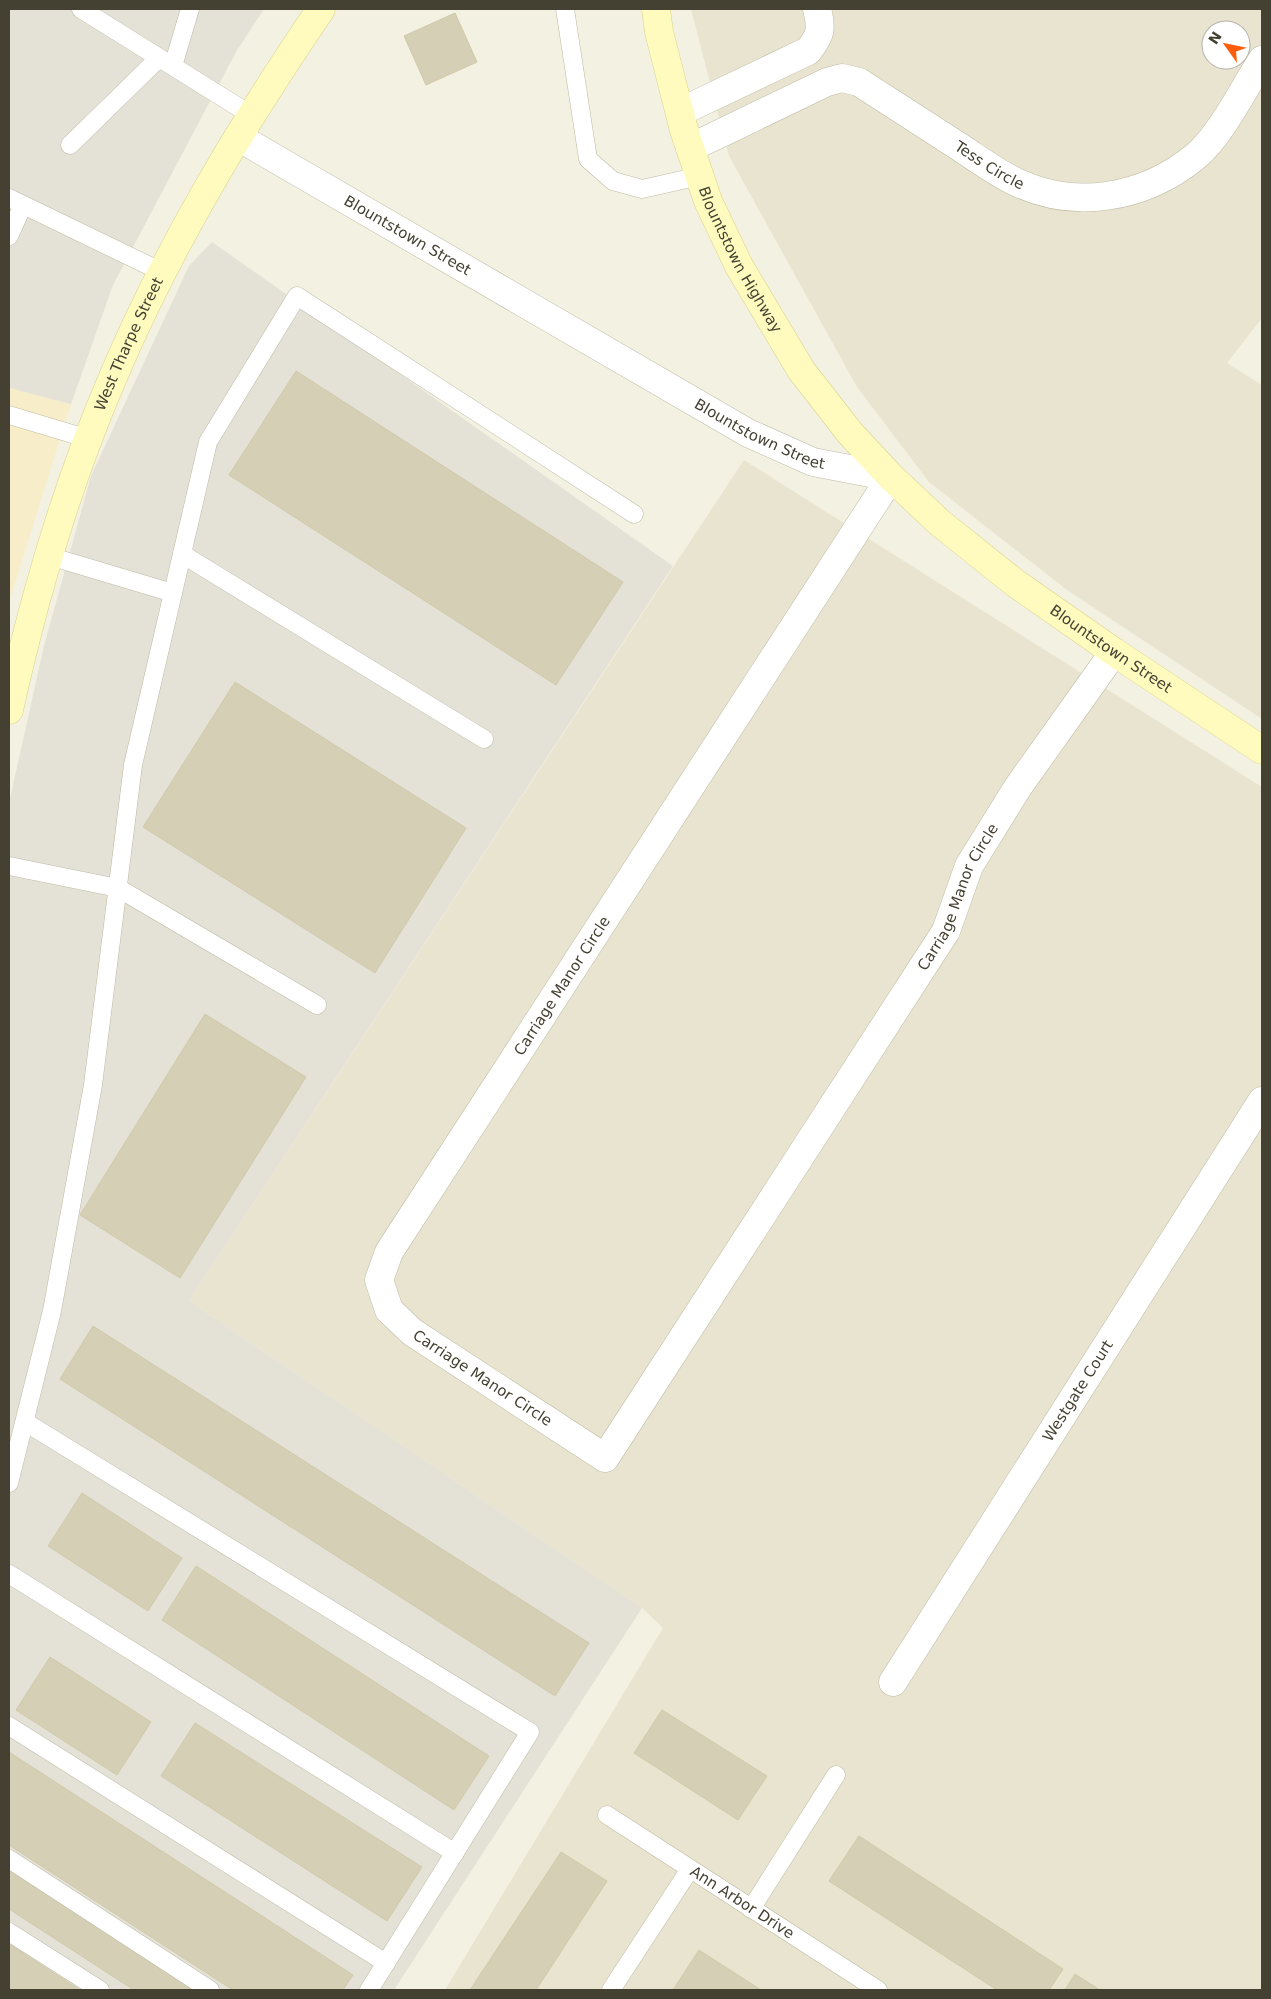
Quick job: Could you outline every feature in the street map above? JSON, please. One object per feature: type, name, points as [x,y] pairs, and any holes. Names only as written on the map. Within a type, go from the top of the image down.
[{"type":"main road","name":"West Tharpe Street","points":[[9,710],[12,680],[60,516],[113,377],[162,272],[245,126],[321,9]]},
{"type":"main road","name":"Blountstown Highway","points":[[656,9],[659,32],[690,148],[708,201],[739,266],[801,370],[850,433],[891,477]]},
{"type":"main road","name":"Blountstown Street","points":[[891,477],[940,523],[1015,582],[1114,652],[1262,750]]},
{"type":"street","points":[[680,112],[808,51],[819,37],[821,24],[817,9]]},
{"type":"street","points":[[790,60],[806,92]]},
{"type":"street","name":"Tess Circle","points":[[690,148],[827,82],[842,78],[859,82],[1012,180],[1047,194],[1069,198],[1106,197],[1137,189],[1164,177],[1196,156],[1214,136],[1262,60]]},
{"type":"street","name":"Blountstown Street","points":[[245,126],[748,433],[813,462],[891,477]]},
{"type":"street","name":"Carriage Manor Circle","points":[[891,477],[389,1252],[379,1280],[389,1310],[412,1332],[605,1458],[946,931],[969,866],[1018,787],[1114,652]]},
{"type":"street","name":"Westgate Court","points":[[893,1682],[1262,1101]]},
{"type":"lane","points":[[80,9],[166,62],[245,126]]},
{"type":"lane","points":[[70,145],[166,62],[190,9]]},
{"type":"lane","points":[[565,9],[588,159],[613,181],[642,188],[700,176]]},
{"type":"lane","points":[[9,236],[16,202],[162,272]]},
{"type":"lane","points":[[9,1483],[52,1311],[93,1085],[133,765],[208,442],[297,296],[634,514]]},
{"type":"lane","points":[[9,415],[89,439]]},
{"type":"lane","points":[[182,554],[484,739]]},
{"type":"lane","points":[[48,556],[173,593]]},
{"type":"lane","points":[[9,866],[118,888],[317,1005]]},
{"type":"lane","points":[[25,1422],[530,1732],[369,1990]]},
{"type":"lane","points":[[9,1574],[454,1853]]},
{"type":"lane","points":[[9,1726],[386,1963]]},
{"type":"lane","points":[[751,1909],[836,1775]]},
{"type":"lane","name":"Ann Arbor Drive","points":[[607,1815],[878,1990]]},
{"type":"lane","points":[[9,1860],[210,1990]]},
{"type":"lane","points":[[611,1990],[690,1868]]},
{"type":"lane","points":[[9,1932],[100,1990]]},
{"type":"shaded area","points":[[9,9],[264,9],[236,52],[113,285],[71,404],[9,388]]},
{"type":"shaded area","points":[[691,9],[1262,9],[1262,318],[1227,363],[1262,385],[1262,719],[1067,590],[929,482],[857,387],[729,156]]},
{"type":"shaded area","points":[[212,242],[673,566],[189,1301],[642,1608],[394,1990],[9,1990],[9,803],[44,646],[91,476],[189,266]]},
{"type":"shaded area","points":[[9,388],[71,404],[9,602]]},
{"type":"shaded area","points":[[744,460],[1262,787],[1262,1990],[445,1990],[663,1628],[642,1608],[189,1301]]},
{"type":"building","points":[[455,13],[477,62],[426,85],[404,36]]},
{"type":"building","points":[[296,371],[623,582],[556,685],[229,475]]},
{"type":"building","points":[[235,682],[466,828],[375,973],[143,827]]},
{"type":"building","points":[[205,1014],[306,1077],[180,1278],[80,1215]]},
{"type":"building","points":[[93,1326],[589,1643],[555,1696],[60,1379]]},
{"type":"building","points":[[82,1493],[182,1558],[148,1611],[48,1546]]},
{"type":"building","points":[[196,1566],[489,1756],[454,1810],[162,1620]]},
{"type":"building","points":[[50,1657],[151,1722],[117,1775],[16,1710]]},
{"type":"building","points":[[662,1710],[767,1776],[738,1820],[634,1753]]},
{"type":"building","points":[[195,1723],[422,1867],[387,1921],[161,1776]]},
{"type":"building","points":[[9,1752],[353,1975],[343,1990],[233,1990],[9,1845]]},
{"type":"building","points":[[859,1836],[1063,1969],[1049,1990],[997,1990],[829,1881]]},
{"type":"building","points":[[561,1852],[607,1881],[536,1990],[470,1990]]},
{"type":"building","points":[[9,1870],[195,1990],[134,1990],[9,1909]]},
{"type":"building","points":[[9,1944],[80,1990],[9,1990]]},
{"type":"building","points":[[699,1950],[761,1990],[673,1990]]},
{"type":"building","points":[[1075,1974],[1100,1990],[1065,1990]]}]
